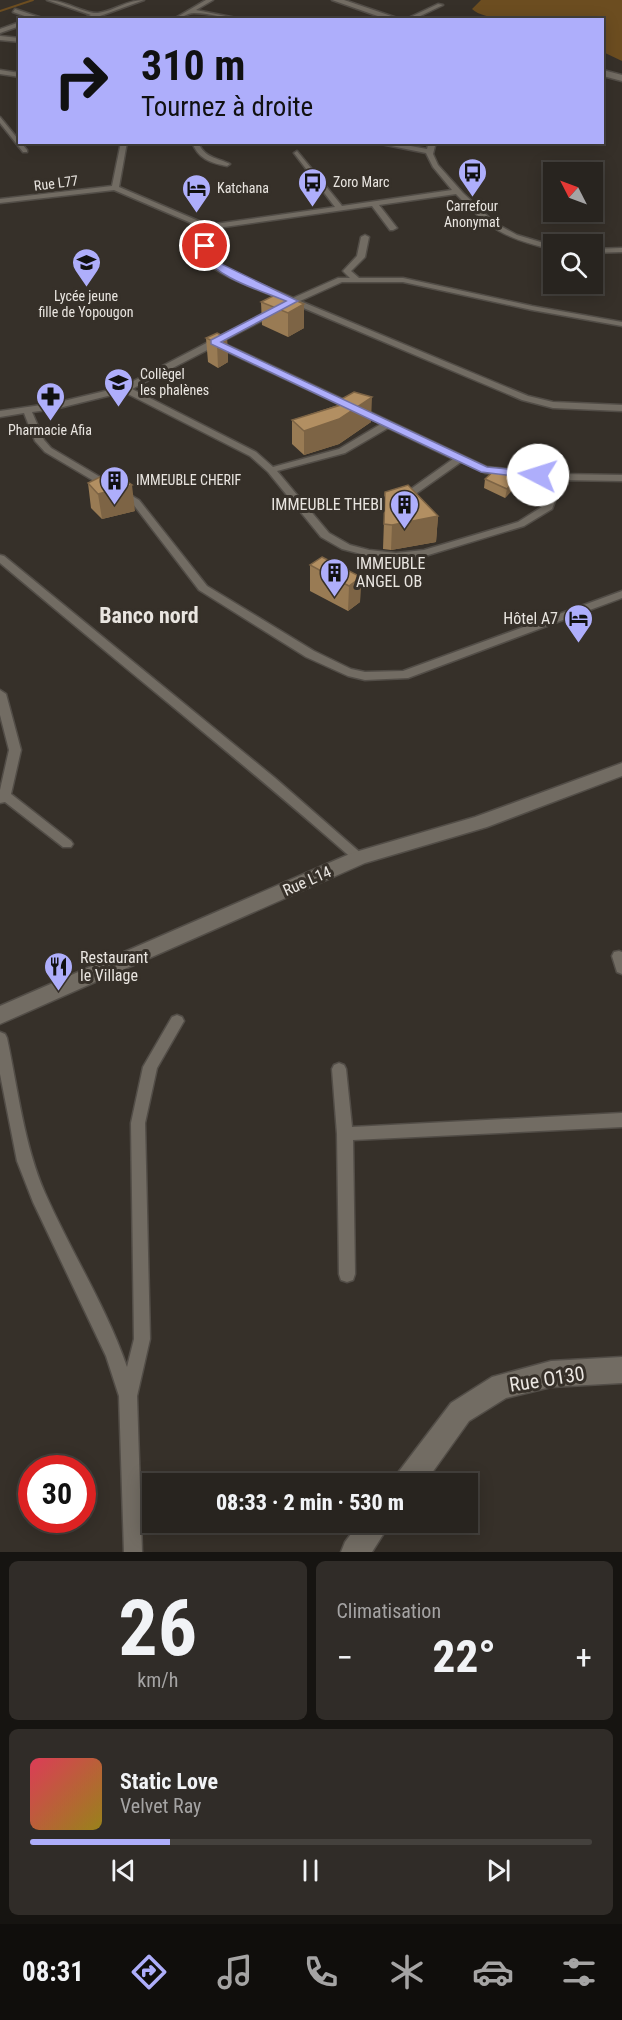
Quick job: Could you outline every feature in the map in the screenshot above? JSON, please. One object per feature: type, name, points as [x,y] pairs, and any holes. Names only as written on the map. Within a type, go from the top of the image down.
[{"type":"street","points":[[50,0],[97,15]]},
{"type":"street","points":[[88,18],[141,0]]},
{"type":"street","points":[[178,18],[210,0]]},
{"type":"street","points":[[336,0],[393,18]]},
{"type":"street","points":[[411,18],[440,5]]},
{"type":"street","points":[[15,11],[33,18]]},
{"type":"street","points":[[193,11],[233,18]]},
{"type":"street","points":[[0,31],[18,25]]},
{"type":"street","points":[[0,38],[18,40]]},
{"type":"street","points":[[0,72],[18,75]]},
{"type":"street","points":[[604,73],[622,78]]},
{"type":"street","points":[[0,119],[18,142]]},
{"type":"street","points":[[20,144],[25,151]]},
{"type":"street","points":[[124,144],[116,188],[207,227],[459,191]]},
{"type":"street","points":[[196,144],[199,153],[227,164]]},
{"type":"street","points":[[386,144],[429,151]]},
{"type":"street","points":[[432,144],[429,151],[431,160],[437,168],[493,225],[522,239],[543,245]]},
{"type":"street","points":[[297,153],[340,208]]},
{"type":"street","name":"Rue L77","points":[[0,201],[116,188]]},
{"type":"street","points":[[374,203],[393,228]]},
{"type":"street","points":[[207,227],[204,252],[212,263],[232,275],[525,398],[553,405],[622,408]]},
{"type":"street","points":[[356,279],[347,271],[361,257],[365,237]]},
{"type":"street","points":[[603,251],[622,250]]},
{"type":"street","points":[[0,414],[96,398],[125,389],[294,301],[332,283],[356,279],[403,280],[532,308],[622,324]]},
{"type":"street","points":[[214,342],[485,470],[559,477],[622,478]]},
{"type":"street","points":[[125,389],[244,449],[271,470],[325,535],[346,547],[369,553],[396,556],[425,553],[521,524],[549,507],[559,477]]},
{"type":"street","points":[[27,410],[40,441],[48,450],[128,496],[142,507],[203,588],[310,654],[348,672],[374,677],[404,675],[622,594]]},
{"type":"street","points":[[271,470],[342,451],[388,424]]},
{"type":"street","points":[[404,498],[459,459]]},
{"type":"street","points":[[0,558],[93,638],[281,788],[359,858]]},
{"type":"street","points":[[0,694],[15,750],[3,797],[67,844]]},
{"type":"street","name":"Rue L14","points":[[0,1015],[359,858],[480,822],[622,769]]},
{"type":"street","points":[[133,1552],[128,1395],[142,1339],[138,1123],[150,1067],[177,1021]]},
{"type":"street","points":[[0,1038],[25,1161],[39,1197],[110,1344],[128,1395]]},
{"type":"street","points":[[339,1069],[345,1134],[347,1274]]},
{"type":"street","points":[[345,1134],[622,1120]]},
{"type":"street","name":"Rue O130","points":[[414,1473],[460,1412],[501,1386],[551,1374],[622,1370]]},
{"type":"street","points":[[355,1552],[369,1533]]},
{"type":"shaded area","points":[[481,0],[622,0],[622,61],[604,52],[604,18],[496,18],[472,9]]},
{"type":"building","points":[[279,293],[304,304],[288,313],[261,302]]},
{"type":"building","points":[[217,333],[227,338],[217,343],[206,338]]},
{"type":"building","points":[[354,392],[372,397],[339,419],[304,431],[292,420],[344,404],[338,401]]},
{"type":"building","points":[[496,469],[515,470],[511,475],[518,476],[507,489],[485,479]]},
{"type":"building","points":[[112,471],[132,485],[98,494],[88,483]]},
{"type":"building","points":[[408,485],[438,516],[392,525],[384,524],[385,492]]},
{"type":"building","points":[[322,557],[361,577],[349,586],[310,565]]},
{"type":"waterway","points":[[0,11],[33,0]]},
{"type":"place","name":"Carrefour Anonymat","points":[[472,198]]},
{"type":"place","name":"Zoro Marc","points":[[312,208]]},
{"type":"place","name":"Katchana","points":[[196,214]]},
{"type":"place","name":"Lycée jeune fille de Yopougon","points":[[86,288]]},
{"type":"place","name":"Collègel les phalènes","points":[[119,408]]},
{"type":"place","name":"Pharmacie Afia","points":[[50,422]]},
{"type":"place","name":"IMMEUBLE CHERIF","points":[[115,506]]},
{"type":"place","name":"IMMEUBLE THEBI","points":[[404,530]]},
{"type":"place","name":"IMMEUBLE ANGEL OB","points":[[335,598]]},
{"type":"place","name":"Hôtel A7","points":[[579,644]]},
{"type":"place","name":"Restaurant le Village","points":[[59,992]]},
{"type":"district","name":"Banco nord","points":[[149,615]]},
{"type":"route","points":[[205,246],[206,258],[212,263],[232,275],[294,301],[214,342],[485,470],[538,475]]}]
